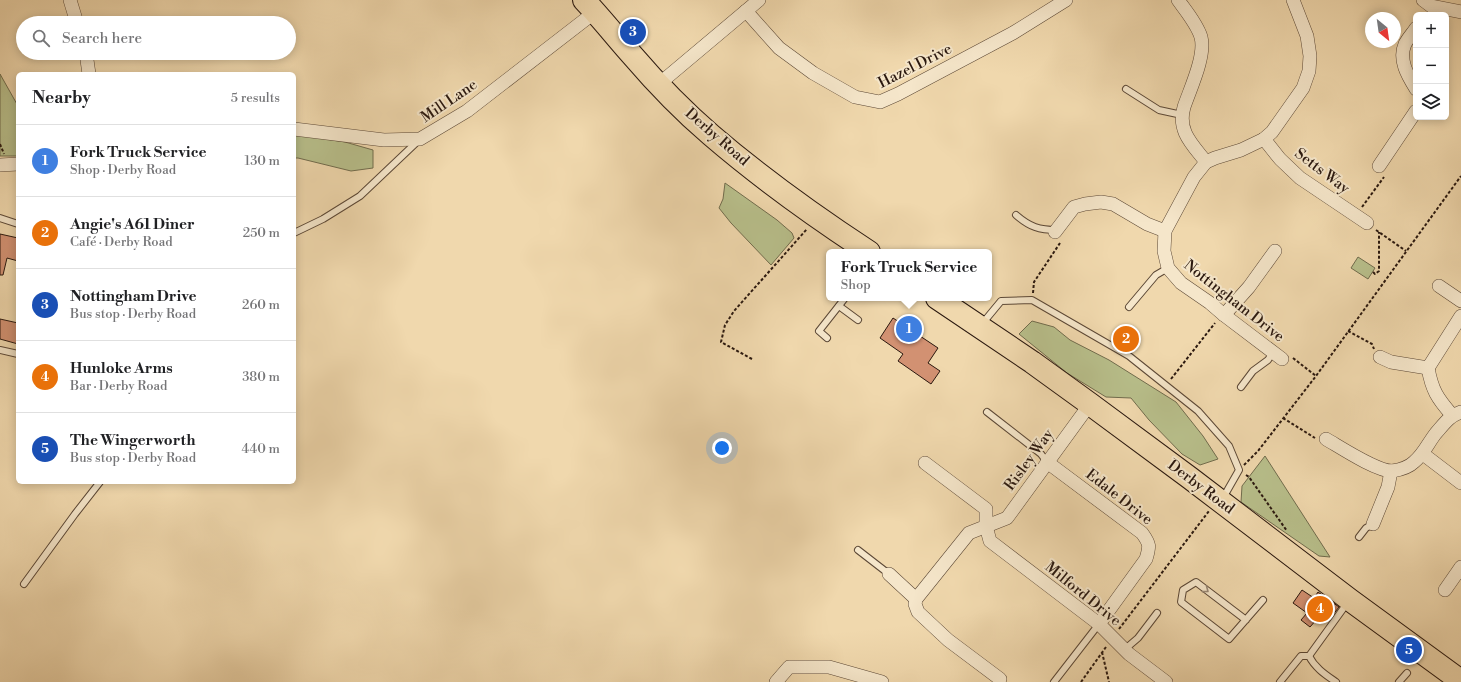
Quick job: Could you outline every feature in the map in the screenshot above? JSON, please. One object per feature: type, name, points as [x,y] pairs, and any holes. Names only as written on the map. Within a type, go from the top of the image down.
[{"type":"highway","name":"Derby Road","points":[[590,6],[659,84],[710,134],[776,188],[817,218],[864,249]]},
{"type":"highway","name":"Derby Road","points":[[942,301],[1090,404],[1350,600],[1461,681]]},
{"type":"street","points":[[70,0],[76,16]]},
{"type":"street","points":[[659,84],[760,0]]},
{"type":"street","name":"Hazel Drive","points":[[746,11],[779,48],[813,73],[855,97],[880,102],[1013,33],[1066,0]]},
{"type":"street","points":[[1178,0],[1191,17],[1201,38],[1201,58],[1182,114],[1182,125],[1188,140],[1206,162],[1241,150],[1264,139],[1272,132],[1303,88],[1309,71],[1310,56],[1306,36],[1293,0]]},
{"type":"street","name":"Mill Lane","points":[[296,129],[384,140],[420,139],[468,110],[590,6]]},
{"type":"street","points":[[1426,7],[1461,12]]},
{"type":"street","points":[[1413,32],[1405,44],[1403,55],[1406,71],[1413,84]]},
{"type":"street","points":[[87,60],[90,72]]},
{"type":"street","points":[[1379,166],[1413,115]]},
{"type":"street","name":"Setts Way","points":[[1264,139],[1280,159],[1300,178],[1361,219]]},
{"type":"street","name":"Nottingham Drive","points":[[1206,162],[1194,177],[1165,231],[1164,251],[1168,268],[1181,283],[1210,303],[1278,356]]},
{"type":"street","points":[[0,165],[16,164]]},
{"type":"street","points":[[1056,231],[1074,208],[1085,204],[1101,202],[1113,204],[1147,224],[1165,231]]},
{"type":"street","points":[[1223,314],[1249,287],[1275,251]]},
{"type":"street","points":[[1439,286],[1461,301]]},
{"type":"street","points":[[1326,439],[1374,465],[1391,471],[1413,464],[1423,454],[1432,438],[1456,414],[1440,402],[1431,384],[1428,368],[1461,316]]},
{"type":"street","points":[[1380,356],[1391,362],[1428,368]]},
{"type":"street","name":"Risley Way","points":[[916,599],[969,534],[1007,518],[1090,404]]},
{"type":"street","points":[[1423,454],[1461,483]]},
{"type":"street","name":"Edale Drive","points":[[1047,462],[1142,533],[1148,541],[1149,549],[1146,559],[1099,624]]},
{"type":"street","name":"Milford Drive","points":[[925,463],[986,509],[986,526],[990,541],[1099,624],[1124,650],[1165,682]]},
{"type":"street","points":[[1373,524],[1388,487],[1391,471]]},
{"type":"street","points":[[1445,590],[1461,567]]},
{"type":"street","points":[[889,574],[916,599],[915,604],[918,612],[948,640],[1000,679]]},
{"type":"street","points":[[776,682],[789,667],[829,667],[882,682]]},
{"type":"lane","points":[[1126,89],[1159,110],[1182,114]]},
{"type":"lane","points":[[296,232],[323,219],[360,196],[420,139]]},
{"type":"lane","points":[[1016,215],[1035,228],[1056,231]]},
{"type":"lane","points":[[0,218],[16,223]]},
{"type":"lane","points":[[1129,307],[1156,275],[1168,268]]},
{"type":"lane","points":[[979,326],[1001,300],[1032,300],[1129,356],[1198,411],[1229,446],[1239,470],[1219,500]]},
{"type":"lane","points":[[827,338],[819,331],[843,301]]},
{"type":"lane","points":[[839,306],[858,320]]},
{"type":"lane","points":[[0,350],[16,354]]},
{"type":"lane","points":[[1241,387],[1253,371],[1268,360],[1278,356]]},
{"type":"lane","points":[[986,412],[1041,454],[1047,462]]},
{"type":"lane","points":[[24,584],[98,484]]},
{"type":"lane","points":[[1359,537],[1366,528],[1373,524]]},
{"type":"lane","points":[[858,550],[889,574]]},
{"type":"lane","points":[[1246,620],[1196,582],[1183,590],[1181,602],[1229,639],[1246,620],[1263,600]]},
{"type":"lane","points":[[1309,656],[1350,600]]},
{"type":"lane","points":[[1124,650],[1138,638],[1157,613]]},
{"type":"lane","points":[[1054,682],[1099,624]]},
{"type":"lane","points":[[1280,682],[1301,656],[1309,656]]},
{"type":"lane","points":[[1309,656],[1312,662],[1321,671],[1336,682]]},
{"type":"lane","points":[[1399,682],[1407,673]]},
{"type":"path","points":[[1379,166],[1384,176],[1361,219],[1406,251]]},
{"type":"path","points":[[1288,552],[1292,536],[1249,477],[1239,470],[1258,451],[1316,376],[1461,176]]},
{"type":"path","points":[[752,359],[721,342],[725,325],[734,311],[817,218]]},
{"type":"path","points":[[1032,300],[1034,282],[1061,241],[1056,231]]},
{"type":"path","points":[[1373,272],[1375,274],[1379,271],[1379,231]]},
{"type":"path","points":[[1166,385],[1223,314]]},
{"type":"path","points":[[1348,331],[1372,344]]},
{"type":"path","points":[[1278,356],[1292,357],[1316,376]]},
{"type":"path","points":[[1284,418],[1318,440],[1326,439]]},
{"type":"path","points":[[1081,682],[1112,638],[1219,500]]},
{"type":"path","points":[[1102,652],[1109,682]]},
{"type":"green space","points":[[0,74],[16,102],[16,156],[0,156]]},
{"type":"green space","points":[[296,134],[345,142],[373,150],[373,168],[351,171],[296,158]]},
{"type":"green space","points":[[725,183],[777,220],[792,233],[794,238],[771,265],[731,223],[719,208],[723,199]]},
{"type":"green space","points":[[1358,257],[1375,268],[1368,279],[1351,268]]},
{"type":"green space","points":[[1032,321],[1054,327],[1070,340],[1109,360],[1176,402],[1203,436],[1218,459],[1200,465],[1182,454],[1149,420],[1131,398],[1106,397],[1067,373],[1019,334]]},
{"type":"green space","points":[[1265,456],[1330,557],[1319,556],[1241,502],[1242,486]]},
{"type":"building","points":[[0,234],[16,238],[16,260],[7,258],[3,275],[0,275]]},
{"type":"building","points":[[893,318],[938,348],[928,363],[940,371],[931,384],[898,361],[903,354],[880,338]]},
{"type":"building","points":[[0,319],[16,323],[16,343],[0,339]]},
{"type":"building","points":[[1302,590],[1314,598],[1318,592],[1339,607],[1332,616],[1329,613],[1322,623],[1317,619],[1310,627],[1301,620],[1307,613],[1293,603]]},
{"type":"place","name":"Nottingham Drive","points":[[633,32]]},
{"type":"place","name":"Fork Truck Service","points":[[909,329]]},
{"type":"place","name":"Angie's A61 Diner","points":[[1126,339]]},
{"type":"place","name":"Hunloke Arms","points":[[1320,609]]},
{"type":"place","name":"The Wingerworth","points":[[1409,650]]}]
